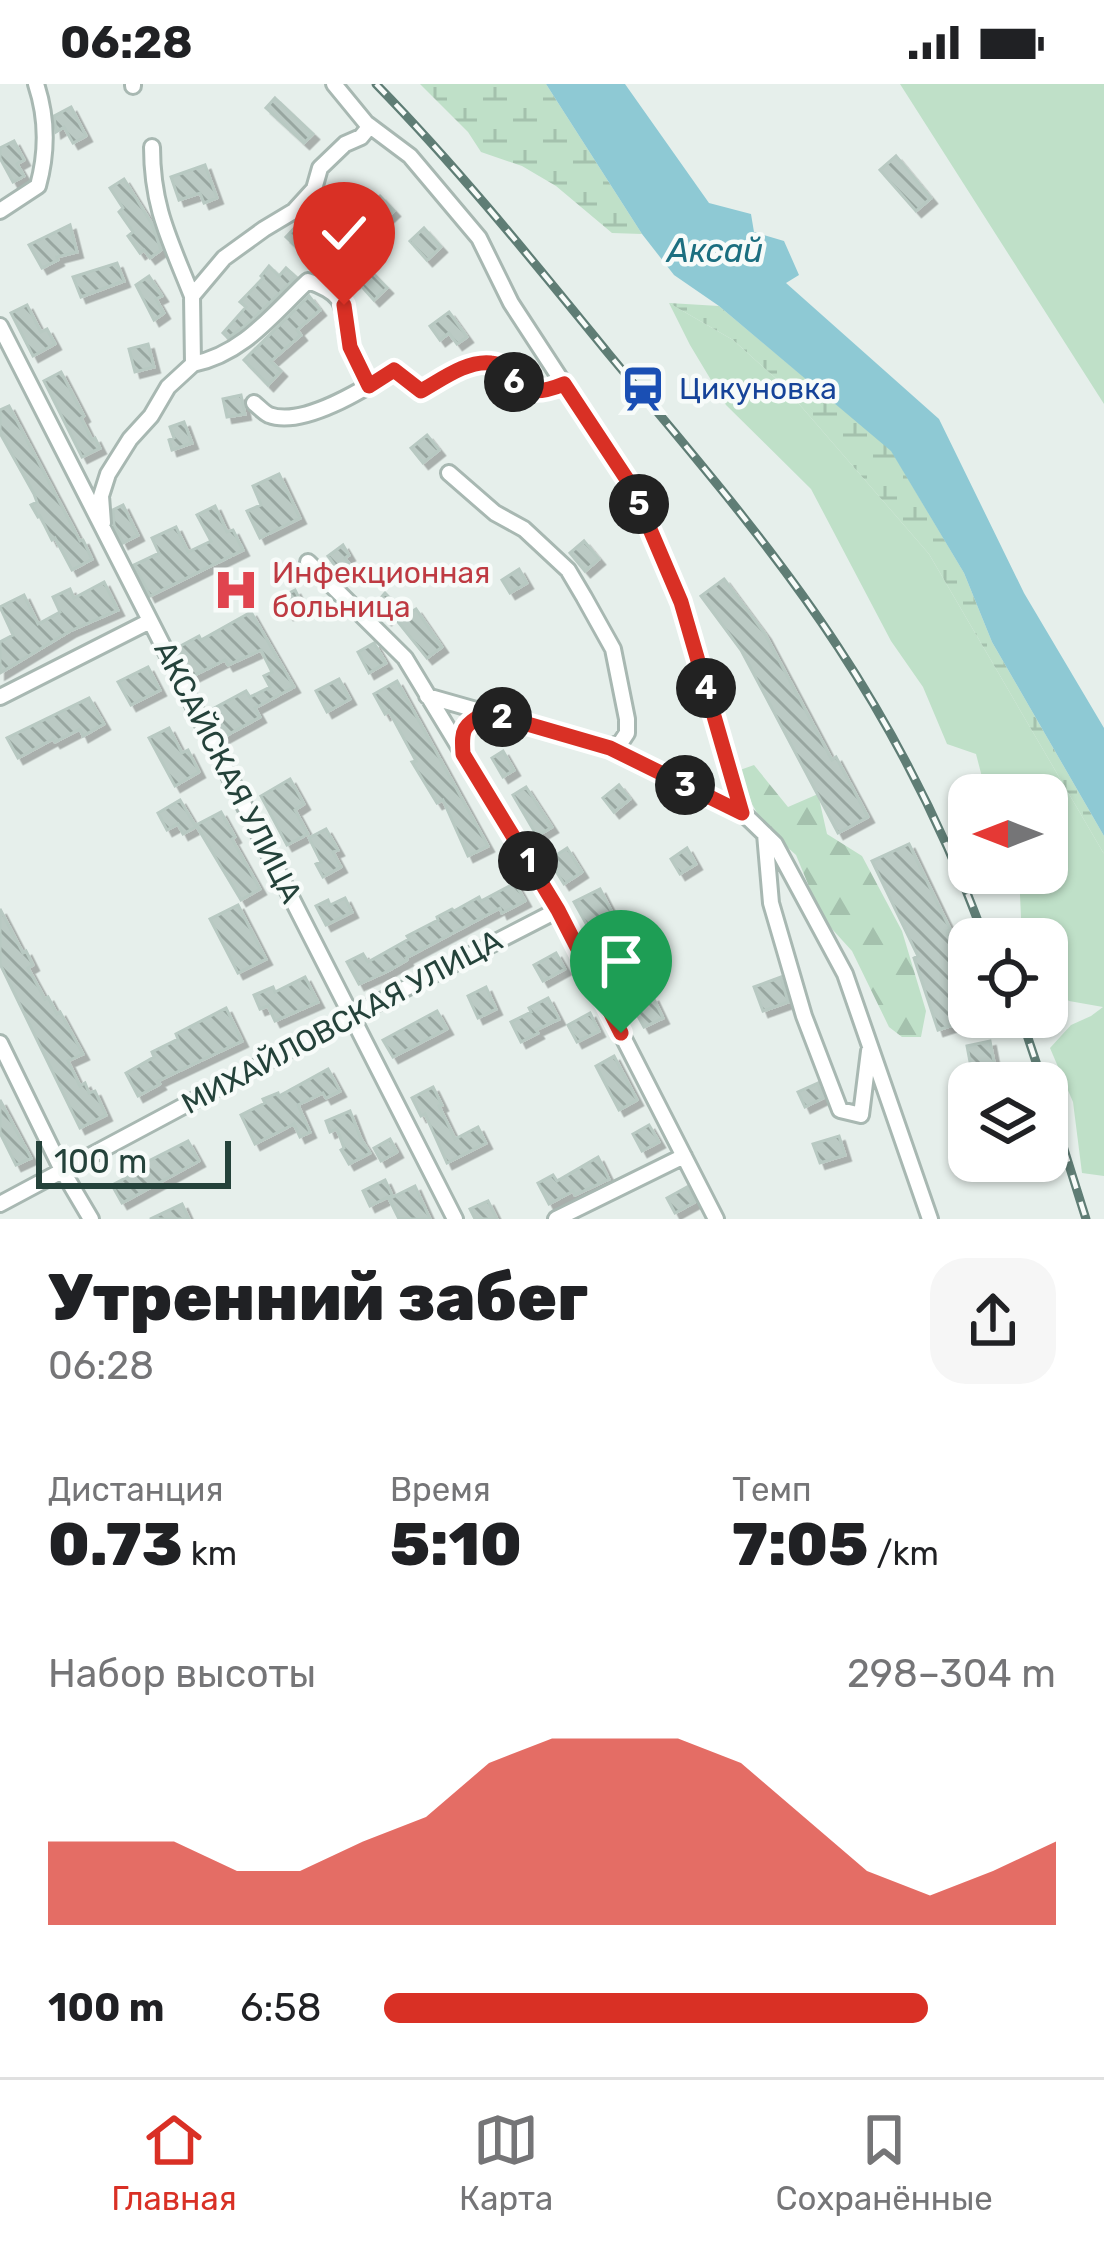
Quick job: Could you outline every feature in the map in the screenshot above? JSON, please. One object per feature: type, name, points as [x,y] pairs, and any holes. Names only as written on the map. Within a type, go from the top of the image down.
[{"type":"street","points":[[0,211],[38,186],[44,137],[36,84]]},
{"type":"street","points":[[334,84],[370,127],[410,156],[478,238],[512,303],[632,487],[681,602],[742,813]]},
{"type":"street","points":[[192,296],[224,258],[294,211],[314,189],[320,168],[370,127]]},
{"type":"street","points":[[152,147],[158,213],[192,296],[193,364]]},
{"type":"street","points":[[105,534],[100,496],[108,473],[168,387],[193,364],[243,345],[308,281],[328,288],[344,305],[350,347],[369,386]]},
{"type":"street","name":"АКСАЙСКАЯ УЛИЦА","points":[[0,326],[455,1219]]},
{"type":"street","points":[[254,403],[270,415],[300,416],[394,370],[421,391],[471,365],[493,362],[504,367],[518,386],[542,393],[564,384]]},
{"type":"street","points":[[449,473],[495,513],[524,529],[568,570],[584,597],[613,649],[627,719],[627,733],[610,748]]},
{"type":"street","points":[[308,562],[405,658],[558,910],[716,1219]]},
{"type":"street","points":[[0,697],[151,620]]},
{"type":"street","points":[[428,696],[610,748],[742,813],[775,844],[845,974],[930,1219]]},
{"type":"street","points":[[463,754],[465,725],[486,712]]},
{"type":"street","points":[[764,834],[771,903],[804,1016],[840,1110],[861,1114],[870,1047]]},
{"type":"street","name":"МИХАЙЛОВСКАЯ УЛИЦА","points":[[0,1204],[558,910]]},
{"type":"street","points":[[0,1043],[91,1219]]},
{"type":"street","points":[[556,1219],[684,1156]]},
{"type":"green space","points":[[420,84],[546,84],[642,234],[612,233],[556,186],[522,166],[481,152],[468,132]]},
{"type":"green space","points":[[900,84],[1104,84],[1104,404]]},
{"type":"green space","points":[[669,303],[733,340],[780,382],[929,554],[1057,774],[981,774],[976,754],[947,744],[923,687],[891,641],[811,489],[726,405]]},
{"type":"green space","points":[[669,303],[719,306],[891,450],[964,573],[992,642],[1104,836],[1104,854],[1068,792],[1068,774],[1057,774],[929,554],[780,382],[733,340]]},
{"type":"green space","points":[[754,765],[788,807],[818,794],[827,834],[862,856],[902,931],[926,1011],[921,1037],[902,1037],[889,1027],[852,951],[822,918],[796,855],[765,827],[740,770]]},
{"type":"green space","points":[[1068,792],[1104,854],[1104,1176],[1082,1173],[1068,1062],[1056,1062],[1050,1048],[1059,1038],[1068,1038],[1071,1025],[1103,1007],[1068,1000],[1068,918],[1021,918],[1020,894],[1068,894]]},
{"type":"water","name":"Аксай","points":[[546,84],[625,84],[709,203],[751,214],[754,232],[784,241],[799,275],[786,283],[939,419],[1024,593],[1104,728],[1104,836],[992,642],[964,573],[891,451],[719,306],[674,275],[642,234]]},
{"type":"building","points":[[275,98],[313,134],[304,143],[266,108]]},
{"type":"building","points":[[71,107],[86,136],[73,143],[64,127],[56,132],[54,116]]},
{"type":"building","points":[[14,141],[24,160],[17,164],[24,176],[13,182],[0,148]]},
{"type":"building","points":[[896,156],[931,198],[916,211],[880,170]]},
{"type":"building","points":[[205,165],[217,198],[204,203],[200,193],[179,200],[171,177]]},
{"type":"building","points":[[124,179],[152,224],[161,250],[150,258],[128,236],[133,232],[110,188]]},
{"type":"building","points":[[380,196],[394,211],[383,221],[370,205]]},
{"type":"building","points":[[322,199],[345,221],[309,259],[286,237]]},
{"type":"building","points":[[70,225],[77,252],[57,257],[42,268],[29,245]]},
{"type":"building","points":[[424,228],[441,247],[427,260],[410,241]]},
{"type":"building","points":[[357,257],[387,288],[374,300],[342,269]]},
{"type":"building","points":[[117,263],[124,281],[81,297],[73,277]]},
{"type":"building","points":[[269,266],[279,276],[286,268],[296,277],[228,338],[223,333],[246,307],[240,302]]},
{"type":"building","points":[[149,276],[162,296],[156,299],[164,313],[154,320],[136,285]]},
{"type":"building","points":[[309,296],[320,310],[297,330],[301,335],[271,361],[281,371],[268,385],[244,360]]},
{"type":"building","points":[[27,305],[41,332],[47,329],[55,344],[33,356],[11,313]]},
{"type":"building","points":[[449,312],[467,337],[457,344],[449,333],[440,340],[430,326]]},
{"type":"building","points":[[148,344],[154,367],[135,372],[129,349]]},
{"type":"building","points":[[61,372],[100,448],[82,457],[44,381]]},
{"type":"building","points":[[241,395],[245,414],[227,417],[223,399]]},
{"type":"building","points":[[9,406],[92,559],[72,570],[31,505],[37,502],[34,494],[0,433],[0,410]]},
{"type":"building","points":[[184,422],[192,443],[172,450],[170,427]]},
{"type":"building","points":[[427,435],[439,450],[423,463],[411,448]]},
{"type":"building","points":[[279,474],[300,518],[260,538],[247,511],[261,505],[253,486]]},
{"type":"building","points":[[123,505],[138,535],[123,543],[113,510]]},
{"type":"building","points":[[215,506],[227,532],[233,530],[243,550],[150,596],[134,565],[159,553],[152,538],[176,527],[188,552],[211,541],[197,515]]},
{"type":"building","points":[[584,541],[599,559],[585,571],[570,553]]},
{"type":"building","points":[[343,545],[354,571],[344,578],[328,556]]},
{"type":"building","points":[[519,569],[527,583],[510,593],[502,580]]},
{"type":"building","points":[[724,579],[765,634],[868,817],[838,833],[741,650],[701,596]]},
{"type":"building","points":[[104,582],[118,610],[70,631],[0,673],[0,642],[13,635],[0,607],[24,595],[38,624],[60,612],[53,597],[70,589],[74,598]]},
{"type":"building","points":[[295,590],[303,606],[288,614],[280,598]]},
{"type":"building","points":[[385,593],[406,615],[416,609],[442,647],[427,658],[391,613],[386,619],[374,606]]},
{"type":"building","points":[[251,612],[294,687],[255,708],[260,717],[222,738],[209,711],[246,691],[250,697],[270,687],[264,676],[272,672],[261,650],[228,665],[225,660],[191,677],[177,648]]},
{"type":"building","points":[[374,643],[386,663],[369,673],[358,652]]},
{"type":"building","points":[[148,667],[160,690],[131,705],[118,682]]},
{"type":"building","points":[[339,679],[350,699],[327,712],[316,691]]},
{"type":"building","points":[[397,681],[488,846],[468,856],[443,800],[437,803],[389,711],[385,714],[374,694]]},
{"type":"building","points":[[89,698],[104,724],[83,736],[80,729],[53,739],[18,758],[7,738]]},
{"type":"building","points":[[169,728],[199,772],[175,786],[149,738]]},
{"type":"building","points":[[503,751],[514,770],[503,777],[492,758]]},
{"type":"building","points":[[290,779],[304,804],[295,810],[308,834],[287,845],[261,796]]},
{"type":"building","points":[[619,785],[630,799],[614,812],[603,798]]},
{"type":"building","points":[[526,787],[552,827],[537,836],[513,795]]},
{"type":"building","points":[[180,800],[196,827],[183,834],[178,824],[167,830],[158,813]]},
{"type":"building","points":[[221,812],[260,889],[241,900],[196,825]]},
{"type":"building","points":[[326,829],[341,867],[323,877],[309,838]]},
{"type":"building","points":[[909,844],[948,925],[948,1027],[938,1030],[914,958],[918,956],[872,861]]},
{"type":"building","points":[[567,848],[582,872],[564,884],[549,860]]},
{"type":"building","points":[[687,848],[696,864],[680,874],[671,859]]},
{"type":"building","points":[[515,883],[525,901],[502,913],[500,908],[359,984],[347,962],[363,954],[368,962],[437,917]]},
{"type":"building","points":[[600,889],[619,926],[612,930],[628,959],[623,961],[647,1000],[653,997],[663,1018],[644,1027],[574,902]]},
{"type":"building","points":[[345,898],[352,912],[326,925],[316,906]]},
{"type":"building","points":[[238,905],[266,959],[238,973],[210,919]]},
{"type":"building","points":[[0,909],[33,965],[28,968],[45,999],[60,1012],[83,1054],[68,1061],[80,1086],[85,1083],[89,1093],[95,1091],[106,1115],[80,1128],[0,964]]},
{"type":"building","points":[[556,953],[565,969],[543,981],[534,965]]},
{"type":"building","points":[[305,977],[318,1002],[275,1021],[268,1006],[260,1009],[254,995],[273,987],[275,992]]},
{"type":"building","points":[[781,977],[788,1002],[763,1011],[754,987]]},
{"type":"building","points":[[486,987],[496,1009],[478,1018],[468,996]]},
{"type":"building","points":[[548,998],[559,1019],[521,1042],[511,1022]]},
{"type":"building","points":[[226,1008],[242,1041],[158,1081],[138,1096],[126,1073],[178,1039],[176,1034]]},
{"type":"building","points":[[437,1011],[447,1029],[393,1057],[383,1040]]},
{"type":"building","points":[[590,1013],[599,1031],[577,1042],[568,1025]]},
{"type":"building","points":[[990,1041],[994,1062],[970,1062],[967,1046]]},
{"type":"building","points":[[614,1056],[637,1100],[619,1110],[596,1066]]},
{"type":"building","points":[[328,1069],[340,1091],[298,1105],[310,1132],[300,1137],[294,1124],[255,1144],[241,1115],[265,1103],[263,1099],[279,1096]]},
{"type":"building","points":[[818,1083],[823,1098],[805,1107],[798,1092]]},
{"type":"building","points":[[433,1087],[455,1139],[478,1127],[486,1143],[447,1163],[425,1114],[421,1116],[412,1098]]},
{"type":"building","points":[[0,1100],[31,1158],[16,1165],[0,1133]]},
{"type":"building","points":[[350,1111],[370,1153],[349,1164],[337,1129],[330,1132],[326,1121]]},
{"type":"building","points":[[649,1125],[659,1142],[642,1151],[633,1134]]},
{"type":"building","points":[[839,1136],[845,1155],[820,1163],[813,1144]]},
{"type":"building","points":[[390,1139],[397,1152],[381,1161],[374,1148]]},
{"type":"building","points":[[188,1141],[199,1161],[122,1203],[112,1185]]},
{"type":"building","points":[[598,1157],[609,1179],[549,1204],[538,1183],[553,1175],[557,1181]]},
{"type":"building","points":[[385,1180],[392,1195],[370,1206],[363,1191]]},
{"type":"building","points":[[415,1186],[430,1219],[399,1219],[389,1199]]},
{"type":"building","points":[[687,1187],[695,1202],[675,1213],[667,1198]]},
{"type":"building","points":[[488,1201],[497,1219],[475,1219],[470,1209]]},
{"type":"building","points":[[182,1204],[189,1219],[150,1219]]},
{"type":"railway","points":[[376,84],[524,250],[812,608],[901,752],[976,918]]},
{"type":"railway","points":[[1028,1038],[1036,1062]]},
{"type":"railway","points":[[1068,1162],[1086,1219]]},
{"type":"place","name":"Цикуновка","points":[[643,389]]},
{"type":"place","name":"Инфекционная больница","points":[[236,590]]},
{"type":"route","points":[[344,305],[350,347],[369,386],[394,370],[421,391],[471,365],[493,362],[504,367],[518,386],[542,393],[564,384],[632,487],[681,602],[742,813],[610,748],[486,712],[465,725],[462,735],[463,754],[558,910],[621,1033]]}]
